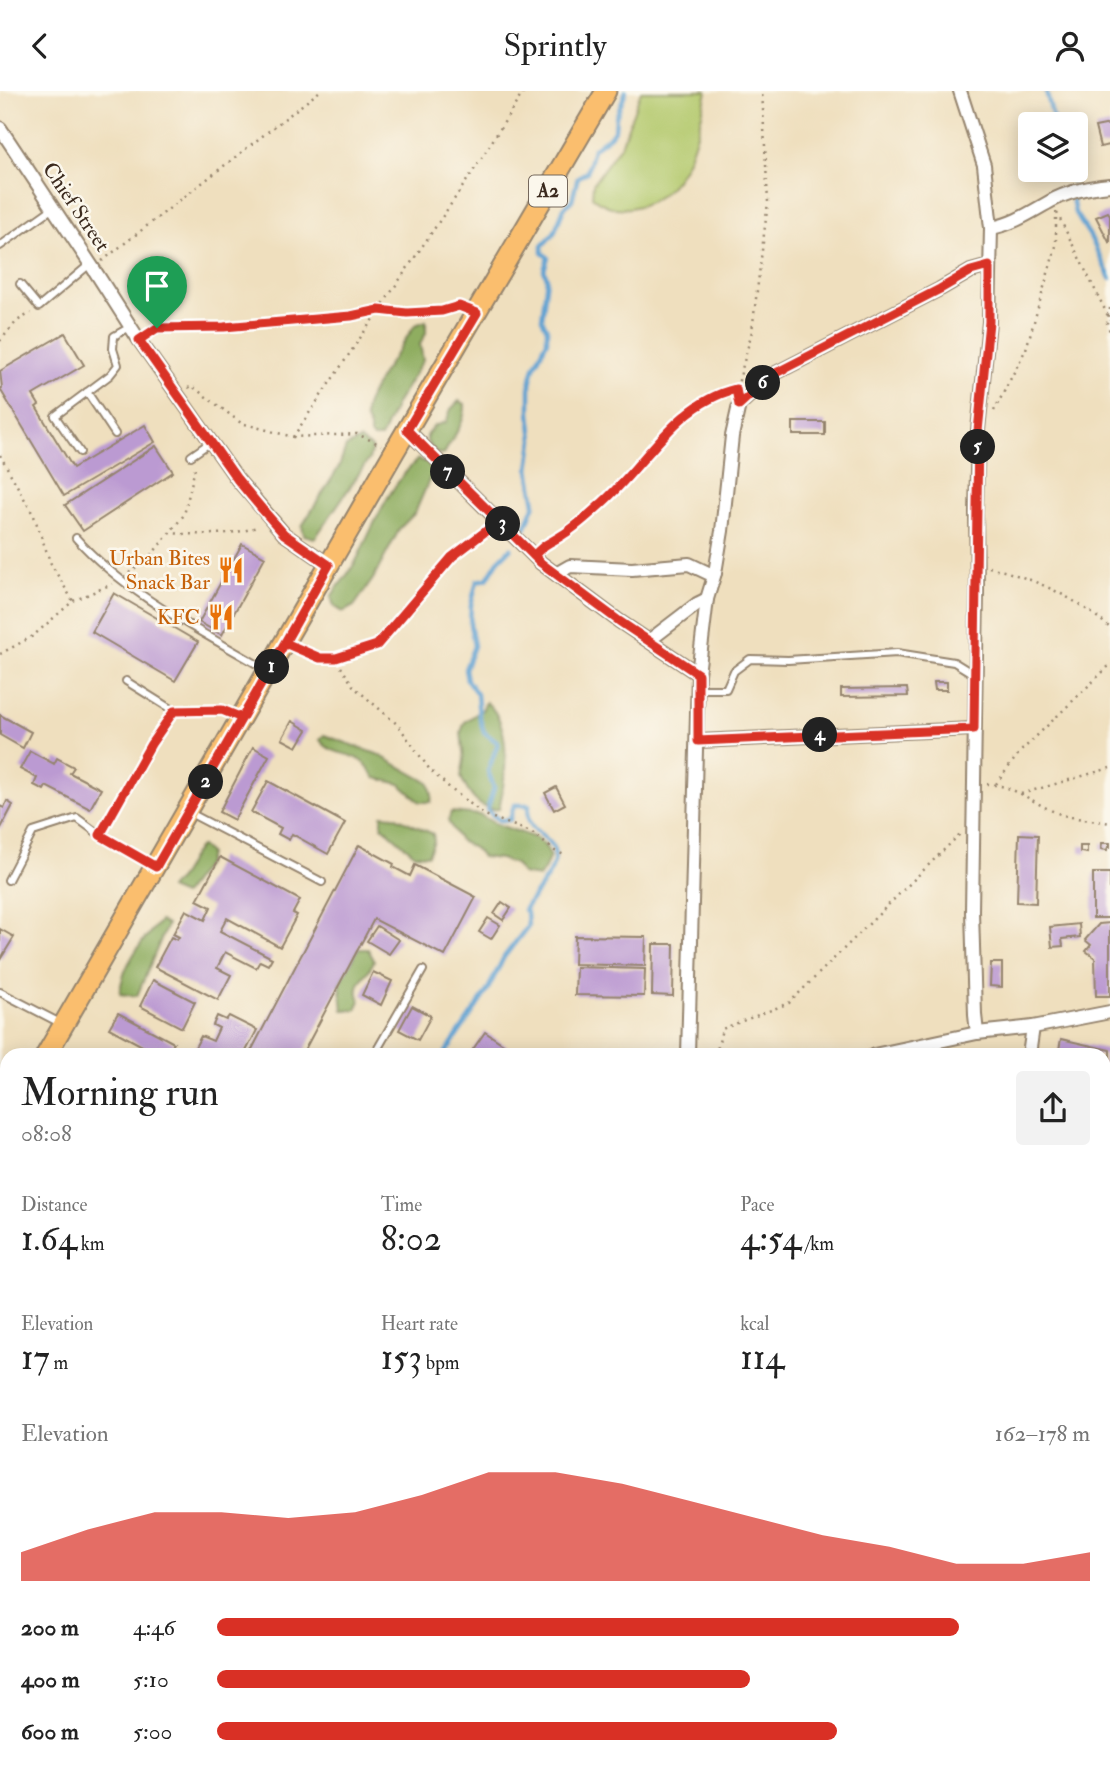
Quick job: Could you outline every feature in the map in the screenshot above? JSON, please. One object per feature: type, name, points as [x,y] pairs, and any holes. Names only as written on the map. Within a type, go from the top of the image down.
[{"type":"main road","name":"A2","points":[[50,1048],[606,91]]},
{"type":"street","points":[[960,91],[984,165],[991,228],[989,322],[978,431],[972,923],[977,1033]]},
{"type":"street","name":"Chief Street","points":[[0,128],[139,340],[237,479],[284,534],[329,565]]},
{"type":"street","points":[[991,228],[1007,225],[1053,199],[1091,187],[1110,185]]},
{"type":"street","points":[[688,1048],[698,674],[707,600],[715,573],[732,436],[739,405],[772,375],[971,271],[989,266]]},
{"type":"street","points":[[407,430],[534,556],[619,621],[698,674]]},
{"type":"street","points":[[556,574],[570,566],[632,569],[689,564],[708,573],[715,573]]},
{"type":"street","points":[[650,640],[697,604],[707,600]]},
{"type":"street","points":[[698,741],[974,729]]},
{"type":"street","points":[[907,1048],[977,1033],[1033,1027],[1110,1012]]},
{"type":"street","points":[[1029,1048],[1033,1027]]},
{"type":"lane","points":[[0,246],[53,208]]},
{"type":"lane","points":[[20,284],[38,307],[92,266]]},
{"type":"lane","points":[[80,452],[55,417],[110,375],[118,365],[113,349],[114,336],[131,327]]},
{"type":"lane","points":[[87,392],[115,434]]},
{"type":"lane","points":[[191,456],[211,442]]},
{"type":"lane","points":[[285,643],[320,658],[336,658],[377,645],[452,557],[499,521]]},
{"type":"lane","points":[[76,538],[96,560],[120,580],[269,671]]},
{"type":"lane","points":[[698,689],[726,689],[734,671],[750,659],[788,660],[897,653],[954,662],[975,675]]},
{"type":"lane","points":[[126,681],[174,711],[222,710],[242,718]]},
{"type":"lane","points":[[151,744],[174,711]]},
{"type":"lane","points":[[188,812],[322,882]]},
{"type":"lane","points":[[8,880],[33,832],[77,818],[100,835],[156,867]]},
{"type":"lane","points":[[378,1048],[423,970]]},
{"type":"lane","points":[[1,994],[64,1025]]},
{"type":"path","points":[[92,266],[320,91]]},
{"type":"path","points":[[293,437],[472,173],[524,91]]},
{"type":"path","points":[[739,405],[736,389],[752,331],[768,202],[762,91]]},
{"type":"path","points":[[978,431],[998,406],[1026,349],[1056,246],[1056,209],[1110,320]]},
{"type":"path","points":[[139,340],[157,328],[224,327],[351,316],[379,310],[407,313],[442,311],[459,306],[477,313]]},
{"type":"path","points":[[0,341],[17,321],[38,307]]},
{"type":"path","points":[[1110,308],[1107,315],[1110,333]]},
{"type":"path","points":[[175,393],[192,386],[241,422],[293,437],[357,434],[394,452]]},
{"type":"path","points":[[534,556],[543,544],[564,535],[603,503],[662,436],[680,421],[712,398],[736,389]]},
{"type":"path","points":[[0,455],[33,516],[51,564],[73,601]]},
{"type":"path","points":[[0,654],[33,636],[73,601],[120,580],[153,553],[184,515],[197,466],[191,456]]},
{"type":"path","points":[[169,533],[189,535],[249,530],[272,520]]},
{"type":"path","points":[[976,563],[1022,575],[1051,589],[1098,617],[1110,628]]},
{"type":"path","points":[[336,658],[354,687],[398,725],[430,770],[452,790],[485,815],[531,832],[555,851],[567,856]]},
{"type":"path","points":[[996,784],[1020,752],[1110,665]]},
{"type":"path","points":[[100,835],[151,744]]},
{"type":"path","points":[[1021,794],[1110,768]]},
{"type":"path","points":[[974,783],[996,784],[1060,814],[1110,823]]},
{"type":"path","points":[[718,1048],[722,1029],[789,1003],[965,828],[974,827]]},
{"type":"green space","points":[[641,91],[707,91],[693,145],[685,166],[672,185],[640,206],[616,208],[592,197],[593,184],[622,143]]},
{"type":"green space","points":[[426,321],[426,333],[420,344],[423,360],[396,404],[381,438],[373,438],[366,420],[367,403],[386,368],[415,325]]},
{"type":"green space","points":[[459,401],[465,404],[461,424],[444,454],[436,453],[427,442],[427,434],[434,426],[446,422],[451,409]]},
{"type":"green space","points":[[360,440],[372,448],[369,459],[315,538],[304,535],[302,526],[339,467],[346,447]]},
{"type":"green space","points":[[418,459],[428,463],[433,471],[415,513],[400,528],[373,579],[354,606],[343,612],[334,606],[331,597],[356,561],[390,494]]},
{"type":"green space","points":[[486,702],[501,724],[506,752],[499,809],[486,808],[475,800],[461,777],[464,760],[461,732],[465,722],[482,710]]},
{"type":"green space","points":[[324,735],[377,754],[429,783],[431,802],[420,802],[400,784],[375,778],[359,760],[325,745],[320,740]]},
{"type":"green space","points":[[451,812],[480,815],[496,824],[536,838],[550,855],[545,868],[539,877],[522,874],[515,864],[482,857],[474,848],[460,841],[448,821]]},
{"type":"green space","points":[[382,815],[394,816],[433,834],[434,841],[428,855],[414,854],[382,826]]},
{"type":"green space","points":[[201,846],[209,853],[207,863],[183,895],[169,889],[180,878]]},
{"type":"green space","points":[[160,921],[167,925],[137,996],[120,994],[128,964]]},
{"type":"green space","points":[[358,949],[368,949],[374,960],[359,983],[360,1000],[356,1010],[343,1010],[340,983]]},
{"type":"building","points":[[1110,124],[1110,145],[1100,147],[1095,127]]},
{"type":"building","points":[[1108,212],[1110,215],[1110,244],[1096,217]]},
{"type":"building","points":[[65,333],[84,365],[33,395],[39,405],[36,407],[73,468],[145,425],[155,442],[64,496],[0,389],[0,371]]},
{"type":"building","points":[[793,422],[825,422],[825,435],[793,435]]},
{"type":"building","points":[[156,446],[173,472],[83,531],[65,505]]},
{"type":"building","points":[[242,544],[265,557],[222,635],[199,622]]},
{"type":"building","points":[[114,593],[198,642],[175,681],[92,632]]},
{"type":"building","points":[[934,682],[947,682],[947,690],[935,690]]},
{"type":"building","points":[[907,688],[908,696],[841,697],[841,689]]},
{"type":"building","points":[[0,715],[31,732],[23,748],[0,735]]},
{"type":"building","points":[[292,721],[307,730],[297,747],[282,739]]},
{"type":"building","points":[[253,747],[269,756],[234,820],[219,812]]},
{"type":"building","points":[[30,751],[54,764],[57,758],[74,767],[70,773],[101,789],[90,809],[46,786],[44,790],[34,785],[37,778],[20,769]]},
{"type":"building","points":[[268,781],[345,823],[328,854],[292,834],[289,840],[278,834],[281,828],[251,812]]},
{"type":"building","points":[[556,787],[565,804],[554,810],[545,793]]},
{"type":"building","points":[[7,801],[13,805],[0,830],[0,806],[4,808]]},
{"type":"building","points":[[1019,834],[1038,835],[1036,903],[1017,902]]},
{"type":"building","points":[[1102,843],[1110,843],[1110,847],[1107,850],[1101,849]]},
{"type":"building","points":[[359,845],[410,876],[415,865],[476,897],[445,956],[374,919],[306,1048],[253,1048]]},
{"type":"building","points":[[1080,846],[1087,846],[1087,853],[1080,852]]},
{"type":"building","points":[[220,857],[300,900],[293,913],[297,915],[280,947],[227,918],[220,931],[272,958],[268,965],[260,961],[256,968],[225,952],[217,968],[231,975],[218,1000],[155,967],[171,937],[177,940],[179,937],[173,934],[186,910],[205,920],[211,907],[197,900]]},
{"type":"building","points":[[1093,873],[1110,873],[1110,918],[1093,918]]},
{"type":"building","points":[[502,902],[511,908],[503,920],[494,914]]},
{"type":"building","points":[[488,918],[500,925],[491,939],[479,932]]},
{"type":"building","points":[[1110,923],[1110,996],[1096,996],[1095,958],[1086,951],[1091,945],[1085,940],[1099,924]]},
{"type":"building","points":[[1079,924],[1080,937],[1062,939],[1063,946],[1052,947],[1050,927]]},
{"type":"building","points":[[377,926],[399,940],[389,954],[367,941]]},
{"type":"building","points":[[0,929],[14,937],[0,960]]},
{"type":"building","points":[[575,936],[646,937],[645,966],[574,964]]},
{"type":"building","points":[[653,944],[674,944],[673,996],[652,995]]},
{"type":"building","points":[[991,963],[1002,963],[1002,987],[990,986]]},
{"type":"building","points":[[576,967],[645,969],[644,996],[575,995]]},
{"type":"building","points":[[373,972],[392,981],[381,1005],[362,995]]},
{"type":"building","points":[[153,980],[195,1002],[182,1028],[140,1006]]},
{"type":"building","points":[[412,1006],[431,1016],[418,1040],[399,1030]]},
{"type":"building","points":[[118,1013],[174,1043],[172,1048],[146,1048],[109,1028]]},
{"type":"building","points":[[217,1016],[226,1020],[229,1016],[257,1030],[248,1048],[195,1048],[201,1036],[213,1041],[219,1028],[213,1025]]},
{"type":"building","points":[[485,1032],[509,1048],[474,1048]]},
{"type":"building","points":[[1061,1039],[1101,1048],[1059,1048]]},
{"type":"waterway","points":[[524,531],[535,504],[529,469],[533,440],[530,383],[534,367],[547,341],[547,329],[542,319],[547,278],[544,270],[548,257],[542,253],[542,246],[554,233],[564,208],[572,200],[578,177],[587,172],[593,149],[615,129],[616,117],[626,91]]},
{"type":"waterway","points":[[1046,91],[1051,112]]},
{"type":"waterway","points":[[1072,198],[1075,213],[1090,236],[1110,278]]},
{"type":"waterway","points":[[449,1048],[486,993],[504,957],[528,926],[527,913],[524,910],[552,868],[555,854],[549,842],[530,823],[529,805],[514,805],[510,820],[499,820],[487,810],[494,788],[488,771],[498,743],[484,732],[477,694],[467,680],[465,669],[474,646],[470,624],[477,581],[487,579],[498,561],[511,548]]},
{"type":"place","name":"Urban Bites Snack Bar","points":[[231,570]]},
{"type":"place","name":"KFC","points":[[221,617]]},
{"type":"route","points":[[157,328],[139,340],[237,479],[284,534],[329,565],[242,718],[222,710],[174,711],[151,744],[100,835],[156,867],[285,643],[320,658],[336,658],[377,645],[452,557],[499,521],[541,563],[619,621],[698,674],[698,741],[974,729],[978,431],[989,322],[989,266],[971,271],[772,375],[739,405],[736,389],[712,398],[662,436],[603,503],[564,535],[543,544],[534,556],[499,521],[471,495],[407,430],[477,313],[459,306],[442,311],[407,313],[379,310],[351,316],[224,327],[157,328]]}]
